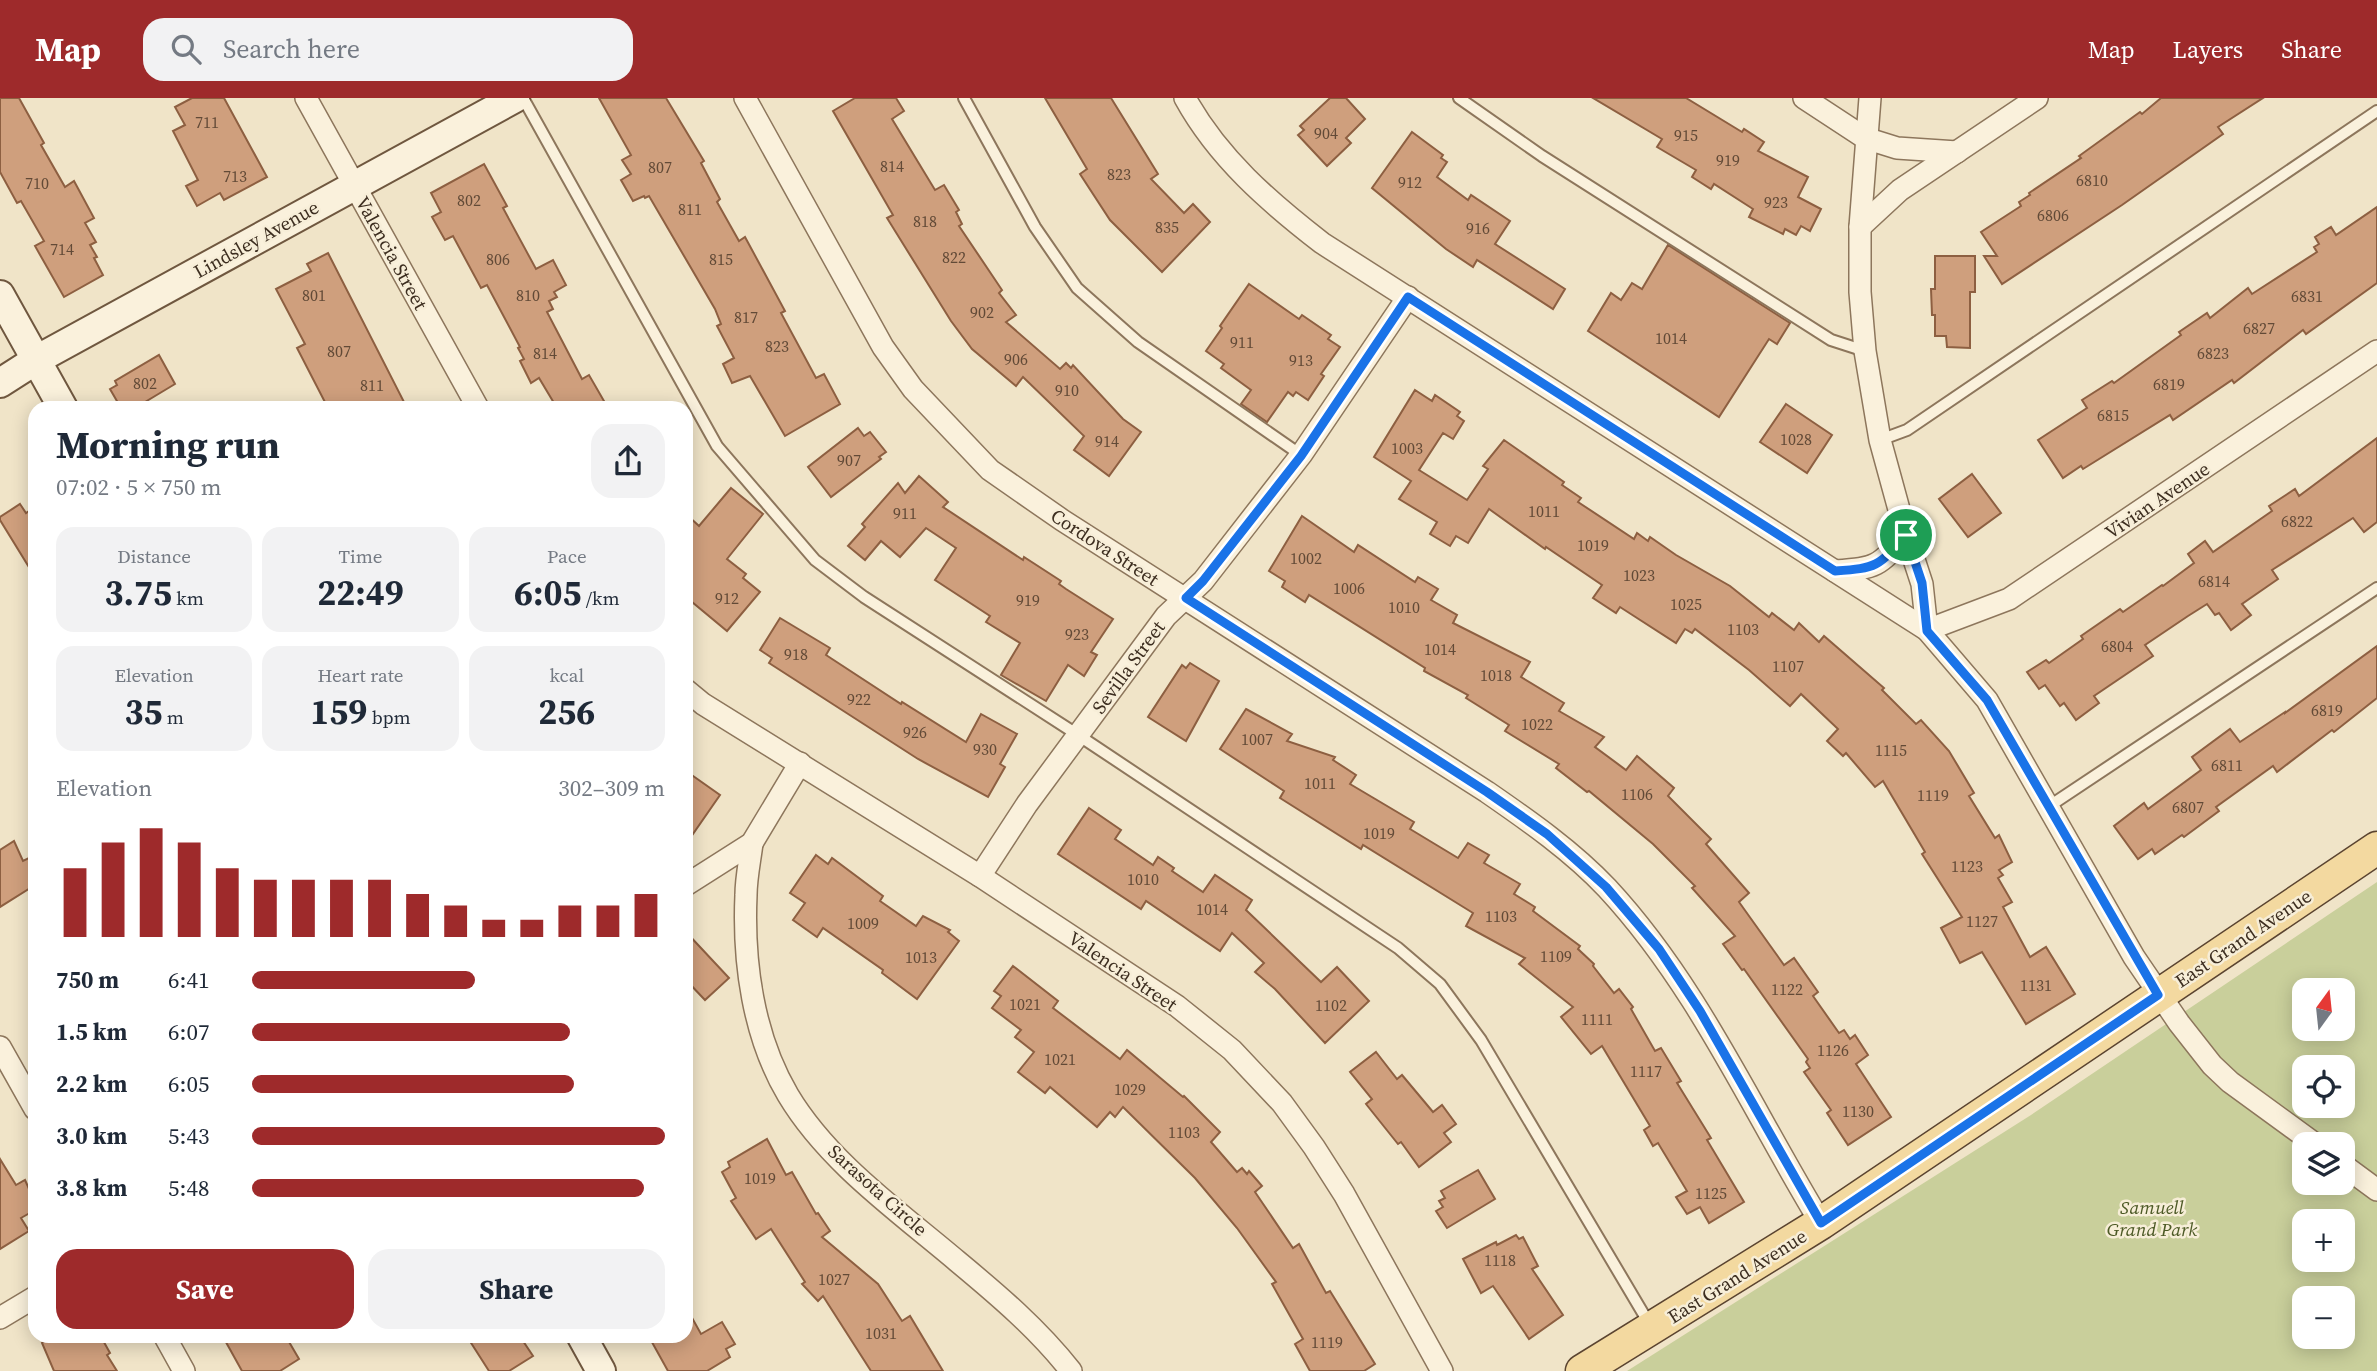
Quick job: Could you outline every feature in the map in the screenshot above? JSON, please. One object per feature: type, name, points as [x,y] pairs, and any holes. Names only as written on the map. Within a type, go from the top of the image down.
[{"type":"main road","name":"East Grand Avenue","points":[[1582,1371],[1821,1223],[2377,848]]},
{"type":"street","name":"Valencia Street","points":[[306,98],[474,401]]},
{"type":"street","name":"Lindsley Avenue","points":[[0,383],[36,360],[515,98]]},
{"type":"street","name":"Cordova Street","points":[[745,98],[883,347],[914,389],[990,470],[1062,520],[1487,792],[1547,834],[1606,887],[1659,949],[1700,1011],[1821,1223]]},
{"type":"street","points":[[1185,98],[1231,163],[1274,206],[1322,243],[1927,631],[1987,700],[2158,995],[2212,1065],[2230,1082],[2299,1132]]},
{"type":"street","points":[[1804,98],[1865,138],[1896,148],[1957,152]]},
{"type":"street","points":[[1870,98],[1860,227],[1860,292],[1865,351],[1880,440],[1922,583],[1927,631]]},
{"type":"street","points":[[1860,227],[1899,190],[2037,98]]},
{"type":"street","points":[[0,295],[59,401]]},
{"type":"street","name":"Sevilla Street","points":[[980,876],[1027,804],[1166,616],[1203,581],[1301,456],[1408,297]]},
{"type":"street","name":"Vivian Avenue","points":[[1927,631],[2009,599],[2377,351]]},
{"type":"street","points":[[1835,571],[1865,569],[1884,561],[1906,535]]},
{"type":"street","name":"Valencia Street","points":[[693,696],[980,876],[1177,1006],[1232,1050],[1282,1103],[1314,1147],[1344,1194],[1442,1371]]},
{"type":"street","points":[[693,881],[752,843],[800,763]]},
{"type":"street","name":"Sarasota Circle","points":[[752,843],[746,894],[746,954],[757,1017],[770,1058],[788,1095],[820,1137],[858,1177],[1020,1315],[1071,1371]]},
{"type":"street","points":[[0,1047],[28,1097]]},
{"type":"street","points":[[2355,1174],[2377,1190]]},
{"type":"street","points":[[0,1318],[28,1301]]},
{"type":"street","points":[[168,1343],[184,1371]]},
{"type":"street","points":[[585,1343],[601,1371]]},
{"type":"lane","points":[[523,98],[692,401]]},
{"type":"lane","points":[[964,98],[1035,227],[1077,288],[1138,342],[1301,456]]},
{"type":"lane","points":[[1459,98],[1542,156],[1832,340],[1865,351]]},
{"type":"lane","points":[[1880,440],[1907,430],[2377,111]]},
{"type":"lane","points":[[693,403],[717,446],[815,560],[864,597],[1078,735],[1398,948],[1440,984],[1481,1040],[1652,1328]]},
{"type":"lane","points":[[2048,807],[2377,588]]},
{"type":"green space","name":"Samuell Grand Park","points":[[2377,882],[2377,1371],[1627,1371],[2031,1115]]},
{"type":"building","points":[[0,98],[19,98],[65,187],[74,181],[94,218],[85,223],[96,242],[90,245],[103,275],[64,297],[35,246],[44,241],[21,201],[17,203],[0,172]]},
{"type":"building","points":[[192,98],[224,98],[267,177],[224,200],[220,193],[197,206],[186,186],[198,180],[173,131],[185,125],[175,107]]},
{"type":"building","points":[[599,98],[666,98],[704,161],[701,163],[720,199],[717,202],[739,241],[745,237],[785,311],[781,313],[816,378],[824,374],[840,404],[785,436],[750,376],[732,383],[723,364],[734,358],[717,326],[721,324],[715,309],[649,196],[633,201],[621,180],[631,174],[622,160],[631,155]]},
{"type":"building","points":[[855,98],[896,98],[904,111],[892,119],[935,190],[944,185],[959,210],[956,212],[962,224],[959,226],[1002,290],[999,293],[1016,315],[1006,322],[1060,369],[1066,363],[1071,368],[1073,365],[1123,419],[1141,432],[1109,476],[1074,450],[1084,436],[1023,377],[1016,386],[972,349],[951,321],[887,218],[893,215],[833,111]]},
{"type":"building","points":[[1045,98],[1111,98],[1158,174],[1151,179],[1184,213],[1193,204],[1210,222],[1162,272],[1110,220],[1080,174],[1087,169]]},
{"type":"building","points":[[1330,98],[1346,98],[1365,119],[1346,138],[1351,143],[1327,166],[1298,135],[1304,130],[1300,126]]},
{"type":"building","points":[[1593,98],[1686,98],[1742,132],[1744,129],[1764,142],[1758,151],[1808,177],[1798,197],[1821,209],[1810,231],[1801,226],[1796,235],[1785,229],[1783,234],[1749,217],[1753,209],[1714,184],[1711,189],[1692,177],[1696,170],[1657,147],[1662,139]]},
{"type":"building","points":[[2161,98],[2263,98],[2218,127],[2223,134],[2002,284],[1984,256],[1997,256],[1981,232],[2021,206],[2019,202],[2030,195],[2029,193]]},
{"type":"building","points":[[1412,132],[1443,155],[1441,158],[1447,162],[1437,177],[1468,200],[1471,195],[1510,221],[1495,244],[1565,289],[1553,309],[1477,260],[1473,267],[1446,249],[1372,188]]},
{"type":"building","points":[[484,164],[507,206],[503,208],[536,269],[553,260],[566,285],[554,292],[557,297],[549,301],[553,309],[547,312],[582,379],[589,375],[604,401],[553,401],[539,378],[531,383],[520,361],[524,359],[518,348],[520,347],[487,285],[481,288],[453,236],[445,240],[432,217],[441,212],[431,193]]},
{"type":"building","points":[[2377,207],[2377,283],[2306,334],[2303,330],[2234,383],[2232,380],[2173,420],[2170,415],[2083,469],[2081,466],[2063,478],[2038,440],[2087,408],[2082,400],[2112,381],[2114,383],[2207,313],[2210,318],[2248,288],[2252,294],[2317,252],[2314,247],[2319,244],[2315,237],[2331,227],[2336,235]]},
{"type":"building","points":[[1668,245],[1790,323],[1777,344],[1769,339],[1719,417],[1588,331],[1611,293],[1621,300],[1632,283],[1642,289]]},
{"type":"building","points":[[328,253],[403,401],[324,401],[297,348],[305,344],[276,289],[311,271],[307,264]]},
{"type":"building","points":[[1935,256],[1975,256],[1975,292],[1970,292],[1970,348],[1947,347],[1946,336],[1935,336],[1931,289],[1935,289]]},
{"type":"building","points":[[1249,284],[1299,319],[1302,315],[1331,335],[1328,339],[1340,347],[1321,374],[1324,376],[1308,400],[1296,392],[1293,396],[1288,392],[1267,422],[1241,404],[1251,390],[1221,368],[1224,364],[1206,351]]},
{"type":"building","points":[[159,355],[175,384],[147,401],[117,401],[110,389],[117,385],[115,381]]},
{"type":"building","points":[[1415,390],[1432,401],[1435,395],[1460,412],[1457,416],[1464,421],[1453,439],[1443,433],[1419,470],[1467,500],[1488,469],[1483,466],[1504,440],[1564,482],[1562,485],[1581,498],[1578,502],[1634,539],[1637,533],[1648,541],[1650,537],[1730,586],[1769,617],[1772,613],[1794,630],[1799,623],[1819,642],[1824,636],[1884,688],[1882,690],[1916,724],[1921,720],[1949,751],[1974,793],[1969,796],[1995,838],[1999,835],[2012,862],[1999,870],[2003,875],[1998,878],[2012,902],[2003,907],[2030,957],[2046,947],[2075,994],[2026,1024],[1982,952],[1960,963],[1941,928],[1962,917],[1922,854],[1925,852],[1883,781],[1875,787],[1846,753],[1843,756],[1827,741],[1838,729],[1801,694],[1790,706],[1749,670],[1695,629],[1692,633],[1685,629],[1676,643],[1620,607],[1616,613],[1593,598],[1602,585],[1489,509],[1468,543],[1456,536],[1450,546],[1430,534],[1437,522],[1399,499],[1411,481],[1374,457]]},
{"type":"building","points":[[1786,404],[1832,435],[1807,473],[1760,442]]},
{"type":"building","points":[[858,428],[864,436],[870,432],[886,452],[879,457],[881,459],[831,497],[808,467]]},
{"type":"building","points":[[2377,438],[2377,522],[2364,532],[2353,518],[2272,570],[2278,579],[2242,604],[2251,615],[2231,630],[2219,613],[2215,615],[2207,604],[2145,645],[2153,656],[2094,696],[2099,703],[2076,720],[2064,703],[2060,706],[2045,685],[2039,689],[2027,672],[2046,660],[2049,663],[2083,639],[2081,636],[2120,609],[2123,612],[2163,586],[2194,563],[2188,554],[2205,541],[2213,552],[2272,511],[2269,506],[2295,489],[2299,496]]},
{"type":"building","points":[[1972,474],[2001,513],[1968,537],[1939,499]]},
{"type":"building","points":[[919,476],[948,502],[943,507],[1023,560],[1024,557],[1061,581],[1059,584],[1113,619],[1091,652],[1097,655],[1084,676],[1068,665],[1046,701],[1001,675],[1020,643],[986,622],[990,616],[935,580],[956,548],[926,528],[900,557],[881,541],[865,560],[848,546],[865,527],[862,524],[898,483],[905,493]]},
{"type":"building","points":[[731,488],[763,514],[727,559],[746,574],[743,578],[760,592],[727,631],[693,603],[693,520],[699,526]]},
{"type":"building","points":[[20,504],[26,513],[28,512],[28,566],[0,520],[0,517]]},
{"type":"building","points":[[1302,516],[1354,552],[1358,545],[1415,582],[1418,577],[1438,589],[1431,600],[1457,615],[1453,623],[1530,662],[1521,677],[1564,703],[1559,711],[1604,737],[1595,747],[1626,770],[1637,756],[1674,788],[1668,796],[1711,839],[1706,844],[1749,893],[1739,902],[1784,965],[1794,958],[1818,992],[1813,996],[1839,1033],[1844,1030],[1850,1039],[1855,1035],[1868,1055],[1856,1064],[1891,1117],[1848,1145],[1827,1113],[1831,1110],[1804,1072],[1810,1068],[1806,1062],[1808,1059],[1723,944],[1735,936],[1692,888],[1695,886],[1653,844],[1589,791],[1556,768],[1559,764],[1505,731],[1509,725],[1466,698],[1468,695],[1424,671],[1425,668],[1309,595],[1305,602],[1282,587],[1285,581],[1269,571]]},
{"type":"building","points":[[780,618],[830,648],[826,655],[966,742],[981,714],[1017,734],[1000,764],[1005,767],[988,797],[918,759],[769,663],[772,658],[760,650]]},
{"type":"building","points":[[2377,646],[2377,698],[2277,772],[2273,766],[2216,807],[2219,811],[2184,837],[2182,835],[2155,854],[2152,849],[2138,859],[2114,826],[2144,803],[2148,809],[2201,770],[2192,757],[2230,729],[2240,742]]},
{"type":"building","points":[[1190,663],[1219,681],[1186,741],[1148,717],[1182,665],[1186,668]]},
{"type":"building","points":[[1246,709],[1292,734],[1287,741],[1335,757],[1333,760],[1356,775],[1350,784],[1414,822],[1410,829],[1458,858],[1468,843],[1489,855],[1484,863],[1520,884],[1514,894],[1535,907],[1533,911],[1580,946],[1578,949],[1594,964],[1614,993],[1619,989],[1633,1007],[1631,1009],[1655,1051],[1661,1048],[1681,1081],[1677,1083],[1711,1138],[1707,1140],[1744,1202],[1709,1223],[1700,1207],[1687,1214],[1676,1197],[1687,1191],[1658,1143],[1653,1146],[1644,1130],[1650,1126],[1602,1046],[1591,1054],[1561,1017],[1573,1007],[1519,964],[1525,958],[1466,926],[1473,913],[1363,845],[1361,849],[1280,798],[1284,791],[1220,749]]},
{"type":"building","points":[[693,776],[720,795],[693,834]]},
{"type":"building","points":[[1089,808],[1121,830],[1115,839],[1153,865],[1158,857],[1174,868],[1172,871],[1203,892],[1215,875],[1252,900],[1246,910],[1321,982],[1337,967],[1369,1001],[1325,1043],[1275,989],[1255,972],[1264,963],[1232,933],[1220,951],[1146,901],[1141,909],[1058,854]]},
{"type":"building","points":[[14,841],[23,861],[28,858],[28,889],[0,907],[0,850]]},
{"type":"building","points":[[816,855],[828,864],[832,858],[883,896],[880,901],[916,926],[923,916],[950,930],[948,932],[959,941],[917,999],[882,973],[883,970],[823,928],[817,937],[793,920],[805,903],[790,893]]},
{"type":"building","points":[[693,939],[729,978],[705,1000],[693,987]]},
{"type":"building","points":[[1013,966],[1058,1001],[1053,1008],[1120,1059],[1127,1050],[1184,1096],[1220,1132],[1211,1142],[1237,1172],[1242,1168],[1247,1174],[1249,1171],[1262,1186],[1255,1192],[1293,1248],[1299,1244],[1326,1293],[1330,1291],[1375,1364],[1364,1371],[1310,1371],[1295,1344],[1303,1339],[1272,1284],[1276,1282],[1237,1228],[1195,1178],[1123,1107],[1115,1117],[1110,1112],[1097,1127],[1050,1087],[1045,1093],[1018,1072],[1034,1052],[1015,1037],[1021,1030],[992,1008],[1001,996],[994,991]]},
{"type":"building","points":[[1376,1052],[1397,1079],[1402,1075],[1433,1112],[1442,1105],[1456,1124],[1444,1133],[1451,1142],[1419,1167],[1401,1142],[1398,1144],[1366,1104],[1372,1099],[1350,1072]]},
{"type":"building","points":[[767,1139],[786,1175],[792,1172],[816,1214],[818,1213],[830,1231],[822,1237],[878,1284],[902,1321],[910,1316],[943,1371],[871,1371],[823,1296],[818,1301],[802,1284],[805,1282],[771,1229],[756,1239],[731,1201],[736,1198],[722,1172],[730,1167],[728,1162]]},
{"type":"building","points":[[0,1159],[16,1185],[25,1180],[28,1187],[28,1214],[21,1218],[28,1232],[0,1249]]},
{"type":"building","points":[[1478,1170],[1495,1199],[1447,1228],[1436,1211],[1443,1207],[1439,1201],[1445,1198],[1441,1191]]},
{"type":"building","points":[[1516,1235],[1519,1239],[1523,1237],[1538,1266],[1532,1269],[1563,1315],[1529,1339],[1493,1286],[1481,1293],[1463,1259]]},
{"type":"building","points":[[693,1320],[701,1334],[722,1322],[735,1344],[726,1349],[730,1357],[707,1371],[668,1371],[652,1343],[693,1343]]},
{"type":"building","points":[[42,1343],[104,1343],[110,1353],[107,1355],[117,1371],[54,1371]]},
{"type":"building","points":[[226,1343],[290,1343],[299,1359],[280,1371],[242,1371]]},
{"type":"building","points":[[471,1343],[524,1343],[533,1356],[509,1371],[489,1371]]},
{"type":"route","points":[[1408,297],[1835,571],[1865,569],[1884,561],[1906,535],[1922,583],[1927,631],[1987,700],[2158,995],[1821,1223],[1700,1011],[1659,949],[1606,887],[1547,834],[1487,792],[1186,598],[1203,581],[1301,456],[1408,297]]}]
